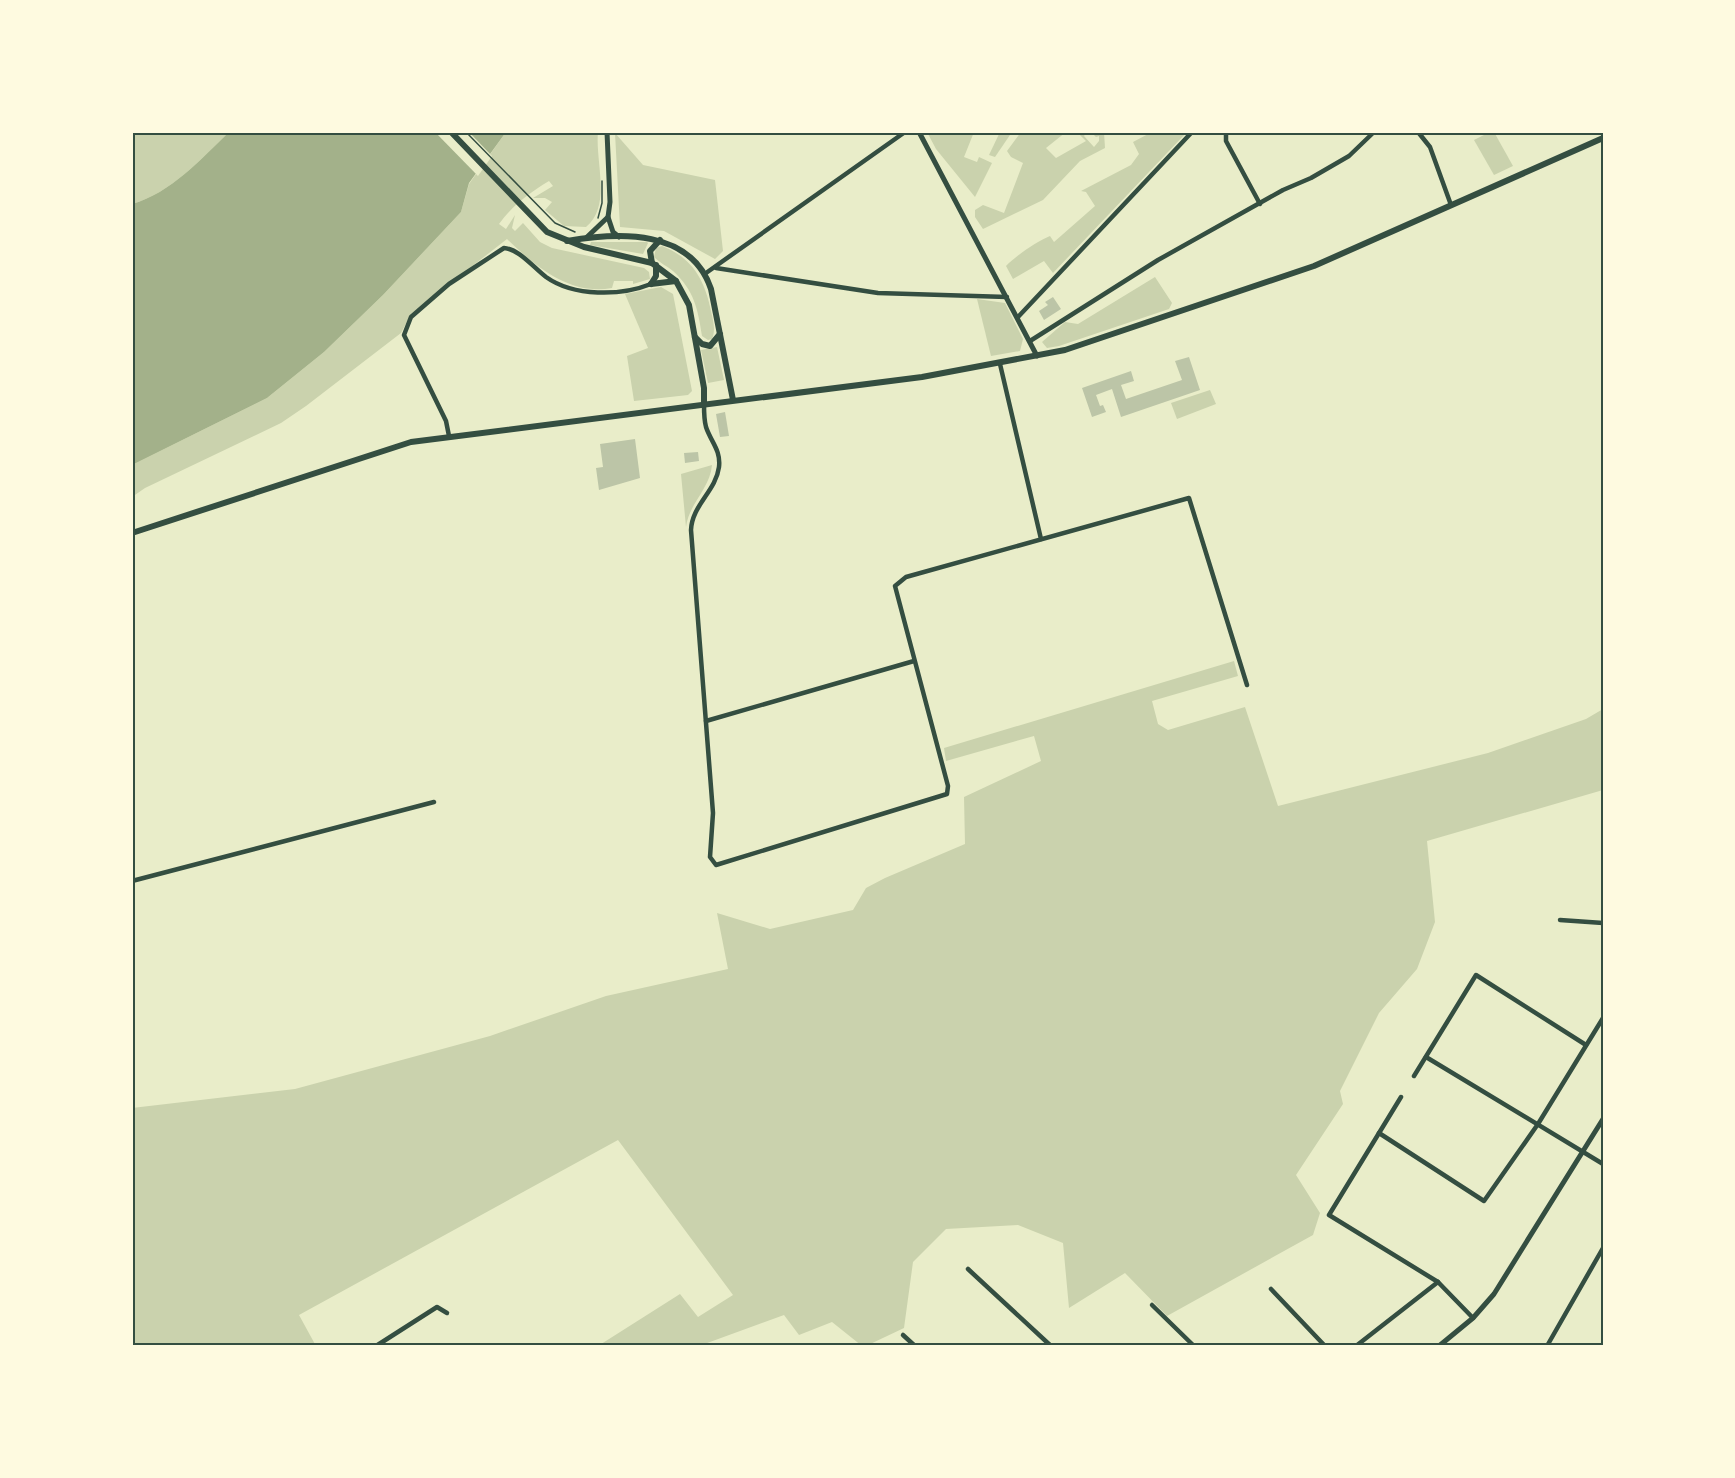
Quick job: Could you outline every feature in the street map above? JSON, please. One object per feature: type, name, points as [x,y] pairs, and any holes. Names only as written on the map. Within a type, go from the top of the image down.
[{"type":"main road","points":[[451,132],[548,232],[566,241],[599,251],[654,264],[676,281],[687,298],[704,388],[704,404]]},
{"type":"main road","points":[[132,533],[385,449],[449,436],[1000,364],[1065,350],[1314,266],[1603,138]]},
{"type":"main road","points":[[566,241],[621,237],[660,240],[679,247],[706,273],[733,400]]},
{"type":"main road","points":[[651,284],[657,273],[650,251],[660,240]]},
{"type":"main road","points":[[651,284],[676,281]]},
{"type":"main road","points":[[694,337],[702,344],[710,346],[720,334]]},
{"type":"street","points":[[607,132],[610,202],[608,217],[613,232],[621,237]]},
{"type":"street","points":[[706,273],[905,132]]},
{"type":"street","points":[[919,132],[1037,356]]},
{"type":"street","points":[[1018,317],[1192,132]]},
{"type":"street","points":[[1226,132],[1226,141],[1260,204]]},
{"type":"street","points":[[1030,341],[1158,260],[1349,156],[1374,132]]},
{"type":"street","points":[[1418,132],[1430,147],[1451,206]]},
{"type":"street","points":[[586,238],[608,217]]},
{"type":"street","points":[[449,436],[446,422],[404,335],[411,316],[449,284],[504,248],[514,251],[549,279],[576,288],[608,293],[651,284]]},
{"type":"street","points":[[716,268],[878,293],[1007,297]]},
{"type":"street","points":[[1000,364],[1041,539]]},
{"type":"street","points":[[704,404],[706,427],[714,440],[719,458],[716,477],[696,509],[691,530],[713,813],[710,857],[716,865],[941,798],[947,794],[948,786],[895,586],[906,577],[1189,498],[1248,685]]},
{"type":"street","points":[[706,721],[914,661]]},
{"type":"street","points":[[132,881],[434,802]]},
{"type":"street","points":[[1560,920],[1603,923]]},
{"type":"street","points":[[1414,1076],[1476,975],[1586,1045]]},
{"type":"street","points":[[1379,1133],[1485,1201],[1538,1124],[1603,1018]]},
{"type":"street","points":[[1426,1057],[1603,1164]]},
{"type":"street","points":[[1401,1097],[1329,1215],[1438,1282],[1473,1317]]},
{"type":"street","points":[[1439,1346],[1473,1317],[1494,1294],[1603,1119]]},
{"type":"street","points":[[1547,1346],[1603,1248]]},
{"type":"street","points":[[968,1269],[1051,1346]]},
{"type":"street","points":[[1356,1346],[1438,1282]]},
{"type":"street","points":[[1270,1289],[1325,1346]]},
{"type":"street","points":[[1152,1305],[1194,1346]]},
{"type":"street","points":[[376,1346],[437,1308],[447,1313]]},
{"type":"street","points":[[903,1335],[915,1346]]},
{"type":"path","points":[[466,132],[555,223],[576,233]]},
{"type":"path","points":[[595,222],[602,203],[602,171]]},
{"type":"shaded area","points":[[132,132],[229,132],[172,184],[132,204]]},
{"type":"shaded area","points":[[229,132],[506,132],[469,183],[461,212],[383,295],[324,352],[267,398],[132,465],[132,204],[172,184]]},
{"type":"shaded area","points":[[506,132],[598,132],[601,183],[598,208],[594,218],[586,227],[564,226],[545,210],[552,202],[545,198],[533,198],[553,186],[549,181],[522,200],[499,224],[506,229],[515,215],[512,228],[515,231],[523,223],[540,242],[552,248],[644,268],[649,272],[650,279],[633,284],[633,281],[614,281],[612,288],[582,288],[554,277],[507,239],[411,314],[401,333],[306,406],[281,423],[145,488],[132,497],[132,465],[267,398],[324,352],[383,295],[461,212],[469,184]]},
{"type":"shaded area","points":[[927,132],[974,132],[964,157],[977,162],[979,157],[992,163],[975,197],[936,149]]},
{"type":"shaded area","points":[[1000,132],[1012,132],[995,157],[989,155]]},
{"type":"shaded area","points":[[1021,132],[1066,132],[1046,148],[1056,158],[1086,141],[1077,132],[1087,132],[1084,136],[1094,147],[1099,141],[1099,136],[1096,137],[1091,132],[1104,132],[1105,148],[1080,161],[1043,200],[983,229],[975,217],[975,210],[983,205],[1004,213],[1023,163],[1011,157],[1007,151]]},
{"type":"shaded area","points":[[1152,132],[1187,132],[1053,273],[1044,261],[1013,279],[1006,266],[1021,253],[1050,236],[1054,242],[1095,206],[1086,192],[1081,191],[1131,165],[1139,154],[1133,142]]},
{"type":"shaded area","points":[[1494,132],[1513,166],[1494,175],[1474,140]]},
{"type":"shaded area","points":[[615,133],[643,165],[715,180],[723,251],[715,259],[664,231],[620,227]]},
{"type":"shaded area","points":[[591,242],[648,243],[643,254],[590,245]]},
{"type":"shaded area","points":[[662,246],[682,257],[701,280],[713,321],[712,339],[708,340],[702,336],[697,309],[686,285],[673,271],[654,257],[656,248]]},
{"type":"shaded area","points":[[1155,277],[1172,303],[1169,309],[1059,346],[1047,348],[1042,342],[1065,322],[1078,324]]},
{"type":"shaded area","points":[[661,287],[673,294],[692,391],[688,395],[634,401],[627,356],[648,348],[625,294]]},
{"type":"shaded area","points":[[977,299],[1005,303],[1023,339],[1020,351],[991,356]]},
{"type":"shaded area","points":[[717,347],[724,380],[708,383],[701,350]]},
{"type":"shaded area","points":[[1210,390],[1216,404],[1177,419],[1171,403]]},
{"type":"shaded area","points":[[712,465],[708,481],[691,511],[686,527],[681,474]]},
{"type":"shaded area","points":[[1234,661],[1238,676],[1152,701],[1158,724],[1168,730],[1245,707],[1278,806],[1488,753],[1586,719],[1603,709],[1603,790],[1427,841],[1435,922],[1417,969],[1379,1013],[1340,1091],[1343,1104],[1296,1175],[1320,1213],[1313,1235],[1167,1316],[1125,1273],[1069,1308],[1063,1243],[1018,1225],[946,1229],[913,1262],[904,1328],[866,1346],[862,1346],[832,1322],[799,1335],[784,1315],[699,1346],[598,1346],[680,1294],[698,1317],[733,1295],[618,1140],[299,1315],[316,1346],[132,1346],[132,1108],[295,1089],[490,1036],[606,996],[728,969],[717,913],[770,929],[853,910],[866,888],[965,844],[964,797],[1041,761],[1034,736],[946,761],[944,748]]},
{"type":"pier","points":[[435,132],[469,132],[492,156],[478,176]]},
{"type":"building","points":[[1053,297],[1061,309],[1044,320],[1039,311],[1048,305],[1045,302]]},
{"type":"building","points":[[1189,357],[1200,390],[1121,417],[1112,389],[1096,395],[1100,406],[1103,405],[1106,412],[1092,417],[1082,388],[1131,371],[1134,381],[1121,385],[1126,399],[1182,380],[1175,361]]},
{"type":"building","points":[[725,412],[729,436],[720,437],[716,414]]},
{"type":"building","points":[[635,439],[640,478],[599,490],[596,468],[603,467],[600,444]]},
{"type":"building","points":[[698,452],[699,461],[685,463],[684,453]]}]
